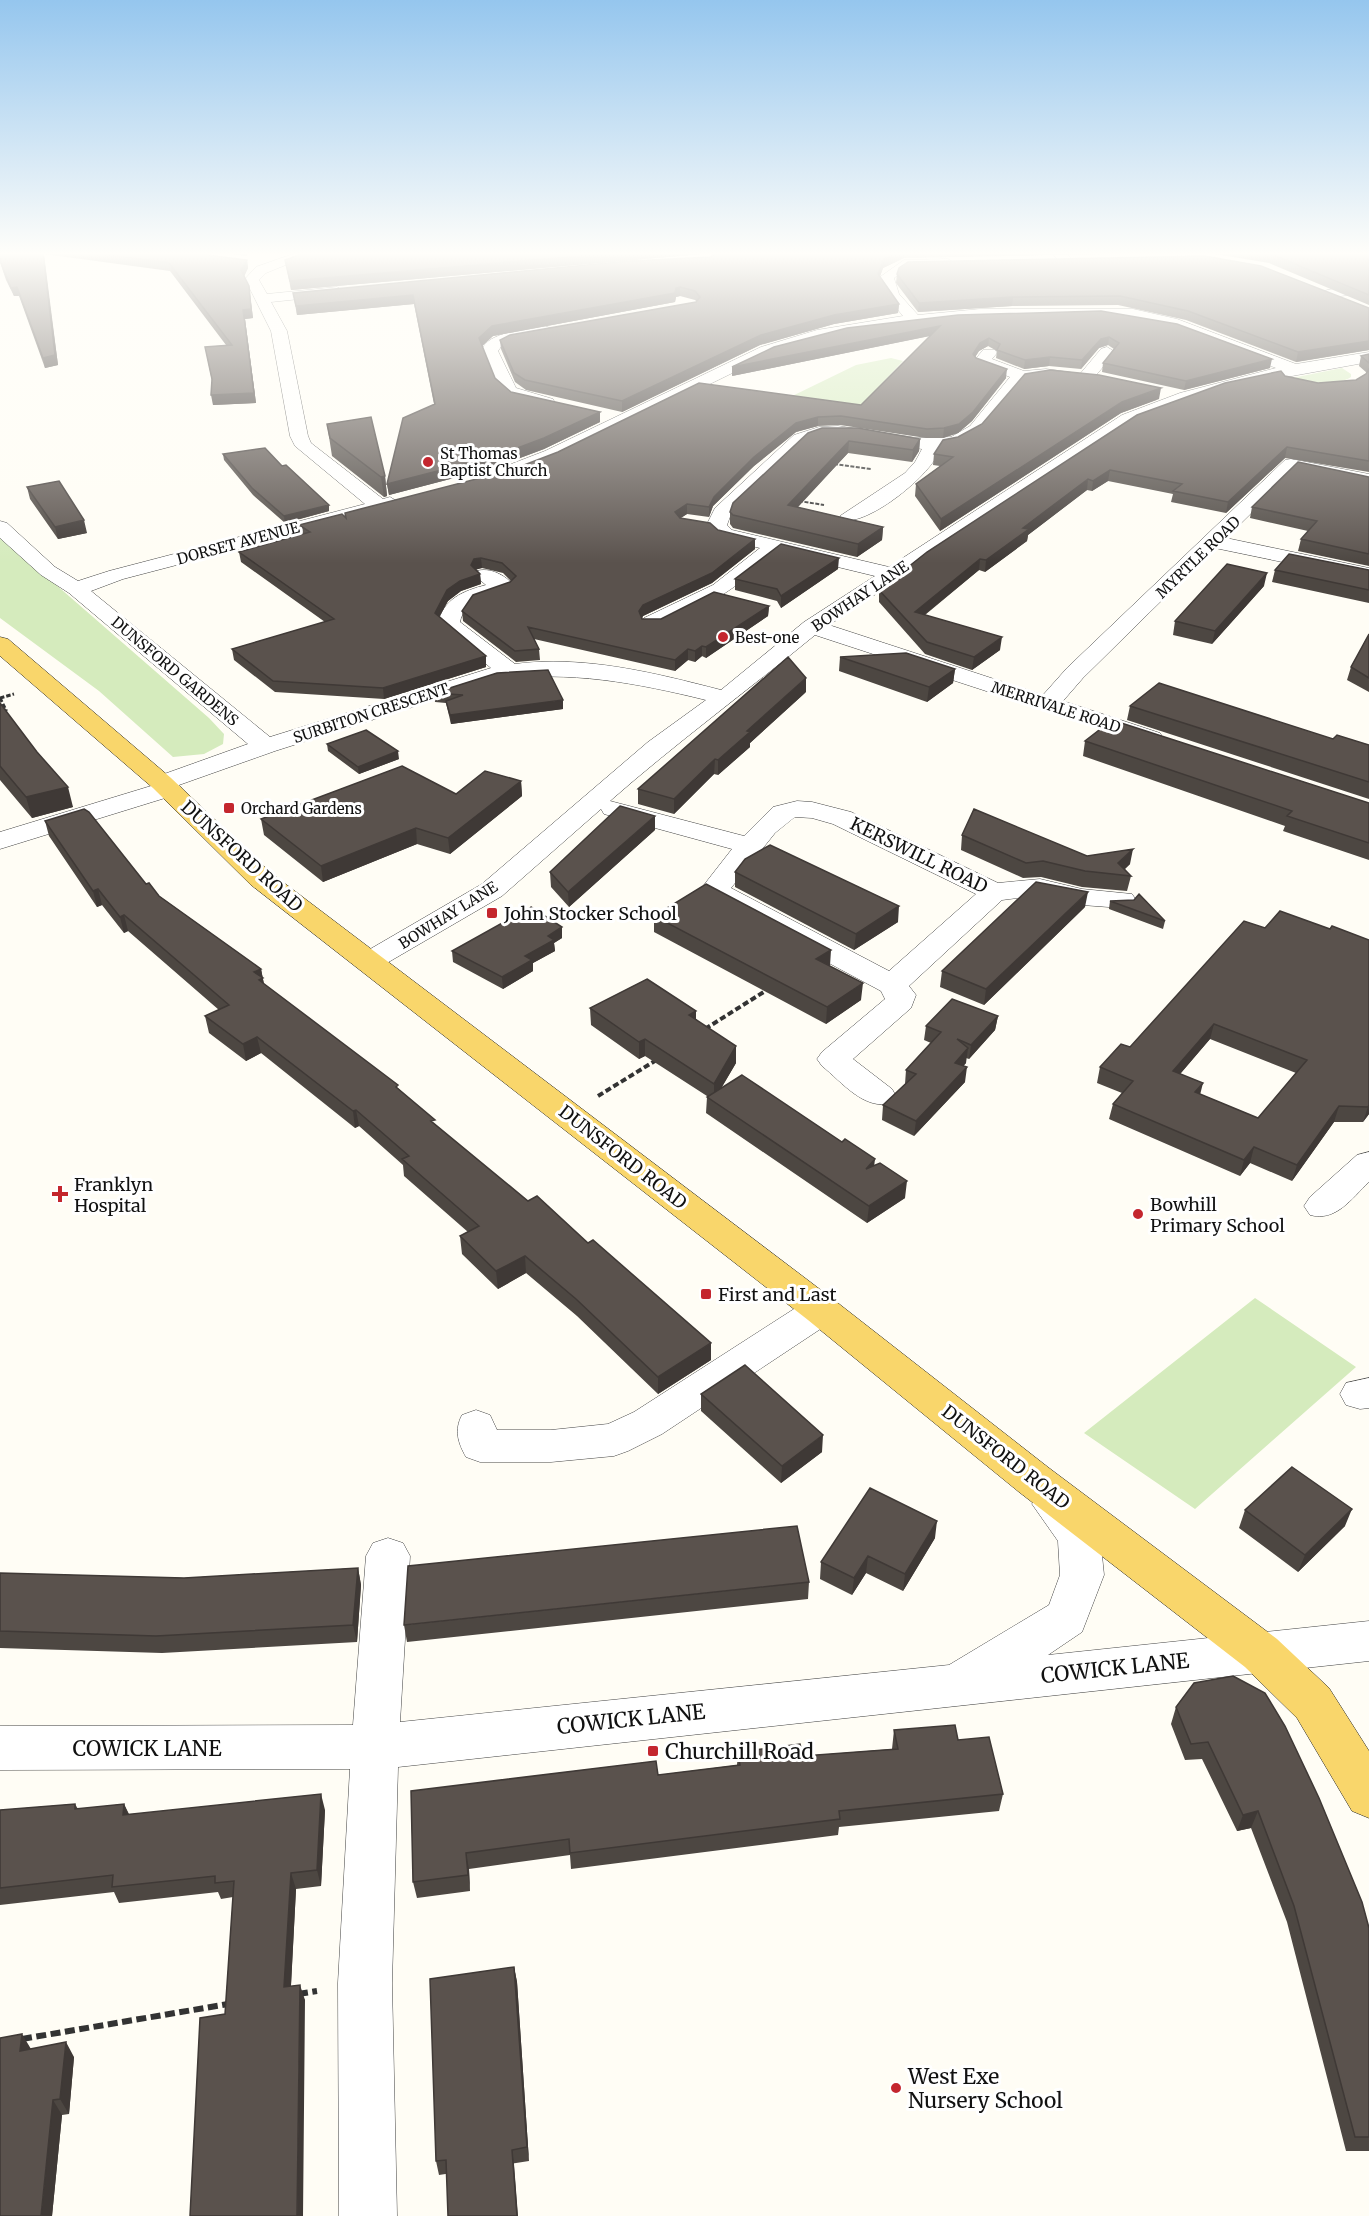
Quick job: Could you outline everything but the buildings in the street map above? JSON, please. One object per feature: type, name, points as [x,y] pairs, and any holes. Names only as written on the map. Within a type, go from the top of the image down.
[{"type":"main road","name":"DUNSFORD ROAD","points":[[0,644],[166,786],[261,879],[821,1310],[1034,1479],[1261,1653],[1313,1703],[1369,1795]]},
{"type":"street","points":[[284,356],[299,436],[304,446],[380,506]]},
{"type":"street","points":[[493,356],[509,391],[519,396],[562,406]]},
{"type":"street","points":[[495,475],[551,455],[758,356]]},
{"type":"street","points":[[986,356],[982,361],[1023,376]]},
{"type":"street","points":[[1086,377],[1103,356]]},
{"type":"street","points":[[1251,356],[1299,377]]},
{"type":"street","name":"BOWHAY LANE","points":[[370,961],[492,890],[657,747],[725,698],[812,627],[1092,440],[1128,419],[1183,397],[1268,374],[1299,377],[1338,362],[1364,366]]},
{"type":"street","points":[[892,574],[725,534],[707,524],[800,439],[828,430],[933,444],[954,442],[972,434],[1016,380],[1023,376],[1046,374],[1108,380]]},
{"type":"street","points":[[1158,389],[1183,397]]},
{"type":"street","points":[[593,413],[625,420]]},
{"type":"street","points":[[854,513],[914,474],[931,456],[933,444]]},
{"type":"street","name":"MYRTLE ROAD","points":[[1048,704],[1075,673],[1214,542],[1291,465],[1369,480]]},
{"type":"street","name":"DORSET AVENUE","points":[[76,589],[116,575],[402,500]]},
{"type":"street","name":"DUNSFORD GARDENS","points":[[0,527],[48,571],[76,589],[266,746]]},
{"type":"street","points":[[1214,542],[1369,574]]},
{"type":"street","points":[[652,623],[712,593],[775,547]]},
{"type":"street","points":[[484,575],[512,590],[459,604],[450,613],[449,624],[510,671]]},
{"type":"street","points":[[712,593],[735,599]]},
{"type":"street","name":"MERRIVALE ROAD","points":[[812,627],[1170,744]]},
{"type":"street","name":"SURBITON CRESCENT","points":[[266,746],[510,671],[588,671],[635,677],[725,698]]},
{"type":"street","points":[[0,841],[166,786],[266,746]]},
{"type":"street","points":[[593,802],[750,846]]},
{"type":"street","name":"KERSWILL ROAD","points":[[799,810],[822,812],[842,818],[994,892],[892,985],[714,890],[750,846],[782,813],[799,810]]},
{"type":"street","points":[[994,892],[1040,886],[1082,897],[1122,900]]},
{"type":"street","points":[[880,1096],[833,1059],[900,1002],[901,995],[892,985]]},
{"type":"street","points":[[1322,1206],[1369,1163]]},
{"type":"street","points":[[476,1426],[480,1446],[551,1446],[614,1440],[648,1423],[821,1310]]},
{"type":"street","points":[[954,1684],[1027,1644],[1066,1618],[1082,1575],[1079,1536],[1034,1479]]},
{"type":"street","points":[[368,2216],[365,1983],[375,1747],[388,1556]]},
{"type":"street","name":"COWICK LANE","points":[[0,1748],[375,1747],[1369,1641]]},
{"type":"path","points":[[779,458],[914,474]]},
{"type":"path","points":[[742,493],[854,513]]},
{"type":"path","points":[[0,698],[6,710],[0,712]]},
{"type":"path","points":[[700,1032],[829,951]]},
{"type":"path","points":[[596,1098],[660,1057]]},
{"type":"path","points":[[285,1995],[365,1983]]},
{"type":"path","points":[[11,2041],[240,2002]]},
{"type":"green space","points":[[891,358],[903,361],[858,409],[784,400],[856,365]]},
{"type":"green space","points":[[1342,368],[1351,374],[1351,377],[1329,384],[1292,378]]},
{"type":"green space","points":[[0,536],[209,718],[224,734],[223,744],[204,754],[173,757],[99,691],[0,618]]},
{"type":"green space","points":[[1255,1298],[1356,1367],[1195,1509],[1084,1433]]},
{"type":"place","name":"St Thomas Baptist Church","points":[[428,462]]},
{"type":"place","name":"Best-one","points":[[723,637]]},
{"type":"place","name":"Orchard Gardens","points":[[229,808]]},
{"type":"place","name":"John Stocker School","points":[[492,913]]},
{"type":"place","name":"Franklyn Hospital","points":[[60,1194]]},
{"type":"place","name":"Bowhill Primary School","points":[[1138,1214]]},
{"type":"place","name":"First and Last","points":[[706,1294]]},
{"type":"place","name":"Churchill Road","points":[[653,1751]]},
{"type":"place","name":"West Exe Nursery School","points":[[896,2088]]}]
